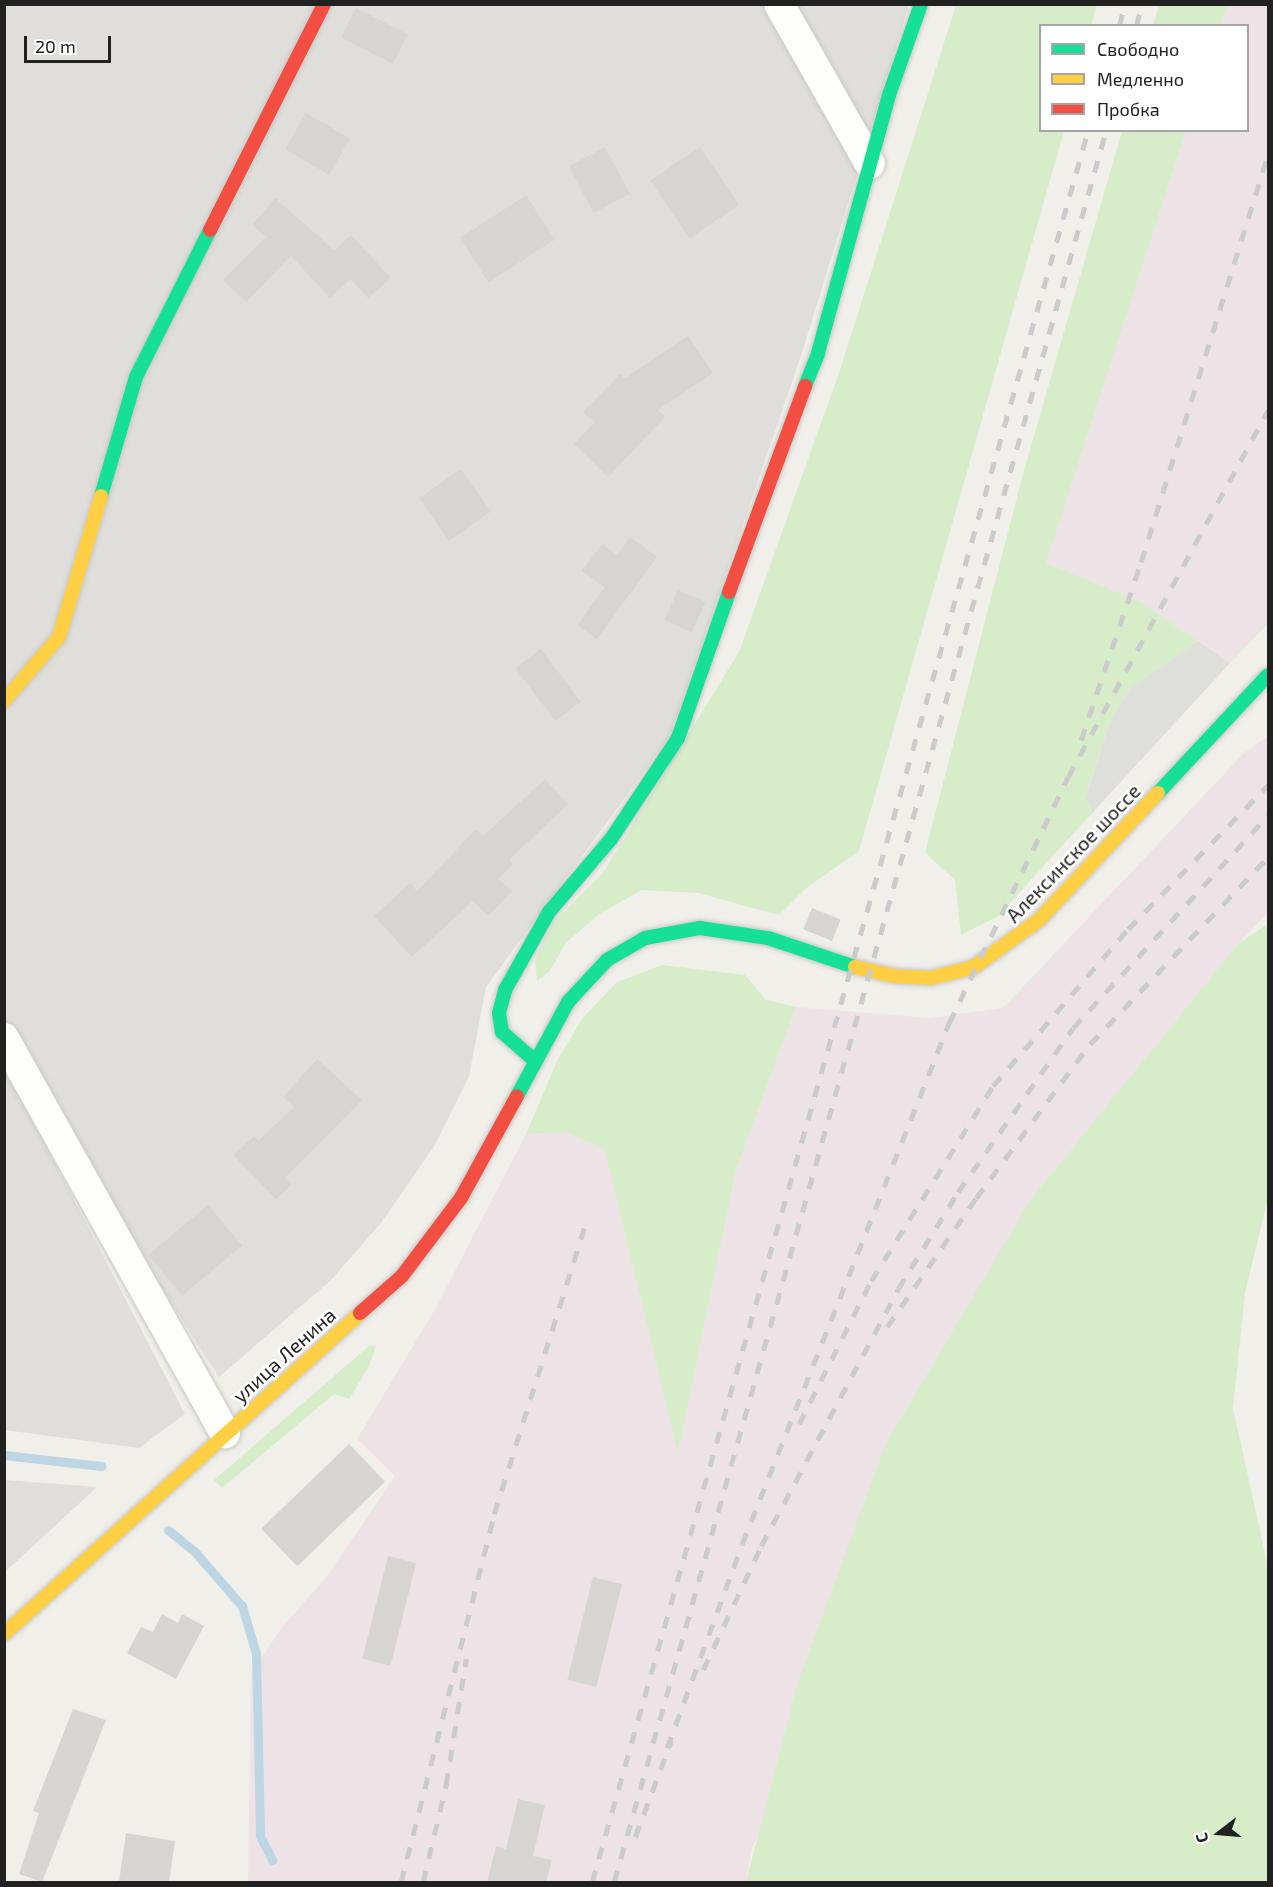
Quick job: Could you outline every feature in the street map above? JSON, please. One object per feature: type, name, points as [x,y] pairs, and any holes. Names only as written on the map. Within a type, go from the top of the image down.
[{"type":"street","points":[[4,701],[59,637],[136,377],[324,4]]},
{"type":"street","points":[[779,4],[870,164]]},
{"type":"street","points":[[534,1060],[502,1032],[499,1014],[505,990],[549,912],[618,830],[678,738],[753,523],[818,353],[870,164],[921,4]]},
{"type":"street","name":"Алексинское шоссе","points":[[534,1060],[568,1002],[600,965],[636,942],[680,929],[715,929],[768,938],[849,966],[908,978],[954,974],[988,960],[1039,920],[1269,675]]},
{"type":"street","points":[[4,1038],[225,1434]]},
{"type":"street","name":"улица Ленина","points":[[4,1634],[402,1276],[423,1252],[479,1168],[534,1060]]},
{"type":"shaded area","points":[[4,5],[909,5],[802,353],[670,736],[486,987],[469,1076],[435,1145],[381,1223],[331,1280],[219,1377],[118,1221],[5,1021]]},
{"type":"shaded area","points":[[1227,5],[1268,5],[1268,624],[1230,663],[1139,601],[1045,563],[1186,132],[1249,132],[1249,24],[1221,24]]},
{"type":"shaded area","points":[[1198,641],[1230,663],[1093,812],[1086,797],[1109,724],[1130,688]]},
{"type":"shaded area","points":[[1268,736],[1268,913],[1239,943],[1140,1069],[752,1848],[746,1882],[248,1882],[251,1673],[281,1629],[327,1576],[395,1476],[357,1439],[437,1306],[526,1134],[563,1132],[604,1148],[678,1451],[736,1170],[796,1007],[929,1018],[1003,1008],[1244,753]]},
{"type":"shaded area","points":[[4,1065],[185,1414],[139,1448],[5,1430]]},
{"type":"shaded area","points":[[5,1480],[97,1487],[5,1572]]},
{"type":"green space","points":[[1159,4],[1227,5],[1221,24],[1153,24]]},
{"type":"green space","points":[[956,5],[1097,5],[1091,24],[1039,24],[1039,132],[1064,132],[859,851],[805,889],[779,915],[698,893],[642,890],[599,914],[566,943],[549,972],[537,981],[535,960],[553,923],[603,873],[739,652],[839,373]]},
{"type":"green space","points":[[1122,132],[1186,132],[1046,563],[1139,601],[1198,641],[1130,688],[1109,724],[1086,796],[1093,812],[997,917],[961,935],[955,880],[925,853],[1023,474]]},
{"type":"green space","points":[[1268,924],[1268,1198],[1245,1293],[1233,1408],[1268,1567],[1268,1882],[746,1882],[798,1682],[886,1443],[1031,1199],[1239,943]]},
{"type":"green space","points":[[662,965],[745,975],[766,1000],[796,1007],[736,1170],[678,1453],[604,1148],[563,1132],[526,1134],[558,1059],[582,1019],[617,982]]},
{"type":"green space","points":[[370,1345],[376,1347],[368,1368],[349,1399],[334,1394],[222,1488],[214,1480]]},
{"type":"building","points":[[356,8],[408,34],[393,64],[341,37]]},
{"type":"building","points":[[306,113],[350,138],[329,175],[285,149]]},
{"type":"building","points":[[605,147],[630,194],[594,213],[569,166]]},
{"type":"building","points":[[700,147],[739,205],[689,239],[650,181]]},
{"type":"building","points":[[526,195],[555,239],[489,282],[460,238]]},
{"type":"building","points":[[275,198],[334,250],[351,235],[391,278],[368,298],[351,279],[330,298],[291,256],[246,302],[223,280],[266,237],[252,225]]},
{"type":"building","points":[[688,336],[713,373],[658,410],[665,417],[608,477],[574,444],[594,422],[583,412],[620,374],[625,378]]},
{"type":"building","points":[[461,469],[491,512],[449,541],[419,498]]},
{"type":"building","points":[[630,537],[657,557],[597,639],[577,625],[605,587],[582,571],[602,544],[617,555]]},
{"type":"building","points":[[678,590],[705,602],[692,632],[665,620]]},
{"type":"building","points":[[541,649],[581,702],[555,721],[515,668]]},
{"type":"building","points":[[545,779],[568,804],[509,860],[513,864],[498,879],[512,891],[488,916],[473,901],[412,957],[374,916],[410,883],[417,891],[476,829],[483,836]]},
{"type":"building","points":[[812,908],[841,920],[832,941],[803,929]]},
{"type":"building","points":[[317,1059],[362,1100],[286,1177],[292,1184],[276,1199],[233,1155],[254,1136],[258,1141],[294,1107],[283,1097]]},
{"type":"building","points":[[208,1205],[242,1246],[182,1296],[148,1255]]},
{"type":"building","points":[[349,1444],[385,1481],[297,1566],[261,1529]]},
{"type":"building","points":[[388,1556],[416,1563],[390,1666],[362,1659]]},
{"type":"building","points":[[593,1577],[622,1584],[596,1687],[567,1680]]},
{"type":"building","points":[[162,1614],[178,1623],[182,1614],[204,1626],[176,1679],[127,1653],[141,1627],[153,1632]]},
{"type":"building","points":[[73,1709],[106,1720],[42,1882],[19,1874],[39,1813],[33,1811]]},
{"type":"building","points":[[518,1799],[545,1805],[533,1856],[552,1860],[546,1882],[487,1882],[496,1846],[506,1849]]},
{"type":"building","points":[[126,1833],[175,1841],[169,1882],[119,1882]]},
{"type":"waterway","points":[[4,1455],[101,1466]]},
{"type":"waterway","points":[[168,1530],[195,1552],[242,1606],[256,1654],[260,1836],[272,1860]]},
{"type":"railway","points":[[1120,24],[1125,4]]},
{"type":"railway","points":[[1137,24],[1142,4]]},
{"type":"railway","points":[[592,1882],[1087,132]]},
{"type":"railway","points":[[614,1882],[1105,132]]},
{"type":"railway","points":[[1081,740],[1141,562],[1268,155]]},
{"type":"railway","points":[[667,1748],[742,1544],[949,1023],[1068,777],[1268,410]]},
{"type":"railway","points":[[799,1424],[871,1281],[993,1086],[1128,929],[1268,785]]},
{"type":"railway","points":[[703,1670],[761,1546],[898,1289],[958,1192],[1073,1028],[1268,815]]},
{"type":"railway","points":[[887,1327],[976,1198],[1090,1044],[1268,857]]},
{"type":"railway","points":[[401,1882],[494,1514],[586,1222]]},
{"type":"railway","points":[[423,1882],[446,1785],[466,1659]]},
{"type":"railway","points":[[635,1837],[671,1741]]},
{"type":"traffic: fast","points":[[805,386],[818,353],[889,95],[921,4]]},
{"type":"traffic: fast","points":[[101,496],[136,377],[210,230]]},
{"type":"traffic: fast","points":[[534,1060],[502,1032],[499,1013],[505,990],[549,912],[611,839],[678,738],[729,592]]},
{"type":"traffic: fast","points":[[1158,793],[1268,675]]},
{"type":"traffic: fast","points":[[517,1096],[568,1002],[607,960],[645,938],[700,928],[768,938],[855,967]]},
{"type":"traffic: slow","points":[[4,701],[59,637],[101,496]]},
{"type":"traffic: slow","points":[[855,967],[894,976],[931,978],[974,967],[1039,920],[1158,793]]},
{"type":"traffic: slow","points":[[4,1634],[360,1313]]},
{"type":"traffic: jam","points":[[210,230],[324,4]]},
{"type":"traffic: jam","points":[[729,592],[805,386]]},
{"type":"traffic: jam","points":[[360,1313],[402,1276],[461,1198],[517,1096]]}]
